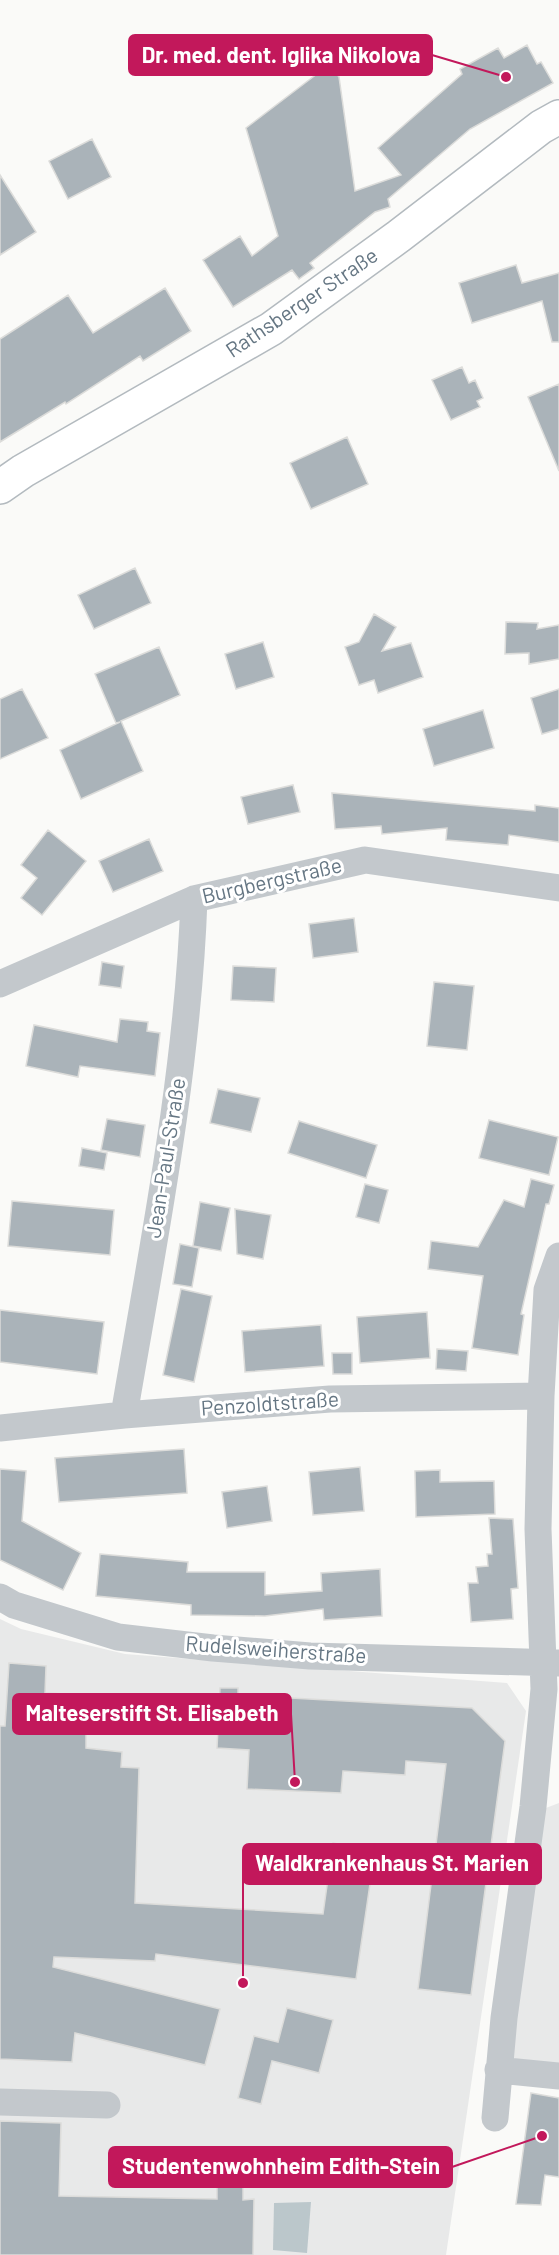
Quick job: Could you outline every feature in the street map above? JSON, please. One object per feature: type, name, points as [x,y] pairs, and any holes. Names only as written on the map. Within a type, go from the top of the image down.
[{"type":"street","name":"Rathsberger Straße","points":[[0,487],[23,471],[271,329],[399,236],[541,127],[559,117]]},
{"type":"street","name":"Burgbergstraße","points":[[0,984],[194,899],[365,860],[559,888]]},
{"type":"street","name":"Jean-Paul-Straße","points":[[124,1415],[170,1144],[191,971],[194,899]]},
{"type":"street","points":[[495,2118],[498,2070],[551,1663],[538,1529],[541,1396],[559,1256]]},
{"type":"street","name":"Penzoldtstraße","points":[[0,1428],[124,1415],[330,1399],[541,1396]]},
{"type":"street","name":"Rudelsweiherstraße","points":[[0,1597],[15,1605],[118,1637],[166,1643],[310,1656],[551,1663]]},
{"type":"street","points":[[498,2070],[559,2076]]},
{"type":"street","points":[[0,2102],[108,2105]]},
{"type":"shaded area","points":[[0,1619],[21,1629],[125,1654],[507,1683],[526,1711],[446,2255],[0,2255]]},
{"type":"shaded area","points":[[559,1803],[559,2068],[511,2060],[538,1811]]},
{"type":"shaded area","points":[[311,2202],[307,2253],[273,2250],[274,2203]]},
{"type":"building","points":[[527,45],[537,64],[541,62],[553,83],[470,129],[388,199],[390,207],[375,212],[310,263],[314,268],[299,279],[292,270],[233,307],[203,260],[240,236],[252,256],[278,236],[246,128],[330,64],[339,77],[355,191],[401,175],[378,148],[462,74],[460,69],[498,48],[504,58]]},
{"type":"building","points":[[92,139],[111,177],[68,199],[49,161]]},
{"type":"building","points":[[0,175],[36,232],[0,255]]},
{"type":"building","points":[[516,265],[522,283],[559,273],[559,342],[552,342],[542,301],[472,323],[459,283]]},
{"type":"building","points":[[165,288],[191,331],[143,361],[140,356],[66,404],[65,402],[0,442],[0,339],[68,295],[93,333]]},
{"type":"building","points":[[462,367],[469,383],[475,380],[483,398],[477,401],[480,407],[451,420],[432,380]]},
{"type":"building","points":[[559,384],[559,471],[528,397]]},
{"type":"building","points":[[347,437],[368,484],[311,509],[290,463]]},
{"type":"building","points":[[135,568],[151,603],[94,629],[78,595]]},
{"type":"building","points":[[374,614],[396,627],[382,651],[411,643],[423,677],[378,693],[374,680],[359,685],[345,647],[359,642]]},
{"type":"building","points":[[506,622],[538,623],[537,629],[559,625],[559,659],[529,664],[529,653],[505,654]]},
{"type":"building","points":[[263,642],[274,677],[236,689],[225,654]]},
{"type":"building","points":[[159,647],[180,695],[121,721],[143,771],[81,799],[60,750],[120,722],[116,723],[95,674]]},
{"type":"building","points":[[22,689],[48,738],[0,759],[0,699]]},
{"type":"building","points":[[559,689],[559,729],[542,734],[531,698]]},
{"type":"building","points":[[483,710],[494,748],[434,766],[423,729]]},
{"type":"building","points":[[293,785],[300,812],[248,824],[241,797]]},
{"type":"building","points":[[332,793],[535,811],[535,805],[559,808],[559,842],[509,835],[508,845],[446,840],[447,828],[382,834],[381,826],[335,829]]},
{"type":"building","points":[[48,830],[86,861],[42,915],[21,898],[37,878],[21,865]]},
{"type":"building","points":[[149,839],[163,871],[113,892],[99,861]]},
{"type":"building","points":[[354,918],[358,952],[313,958],[309,924]]},
{"type":"building","points":[[102,962],[124,966],[121,988],[99,985]]},
{"type":"building","points":[[233,966],[276,968],[274,1002],[231,1000]]},
{"type":"building","points":[[434,982],[474,986],[467,1050],[427,1046]]},
{"type":"building","points":[[120,1019],[148,1022],[147,1031],[160,1033],[155,1076],[80,1066],[78,1077],[26,1066],[34,1025],[117,1042]]},
{"type":"building","points":[[218,1089],[260,1098],[251,1132],[210,1123]]},
{"type":"building","points":[[107,1119],[145,1125],[140,1157],[101,1150]]},
{"type":"building","points":[[489,1120],[558,1137],[549,1175],[479,1158]]},
{"type":"building","points":[[299,1121],[377,1145],[366,1178],[288,1153]]},
{"type":"building","points":[[82,1148],[107,1153],[104,1170],[79,1166]]},
{"type":"building","points":[[531,1179],[554,1185],[549,1204],[546,1204],[521,1314],[524,1315],[518,1355],[472,1348],[483,1276],[428,1269],[431,1241],[478,1247],[504,1200],[524,1207]]},
{"type":"building","points":[[365,1184],[388,1190],[379,1223],[356,1217]]},
{"type":"building","points":[[12,1201],[114,1210],[110,1255],[8,1246]]},
{"type":"building","points":[[200,1202],[230,1208],[221,1251],[193,1246]]},
{"type":"building","points":[[235,1209],[271,1215],[263,1259],[237,1254]]},
{"type":"building","points":[[180,1244],[199,1248],[192,1287],[173,1284]]},
{"type":"building","points":[[181,1289],[212,1296],[194,1382],[163,1375]]},
{"type":"building","points":[[0,1310],[104,1322],[97,1374],[0,1362]]},
{"type":"building","points":[[427,1312],[430,1358],[360,1363],[357,1317]]},
{"type":"building","points":[[321,1325],[324,1366],[245,1372],[242,1331]]},
{"type":"building","points":[[437,1349],[468,1351],[466,1371],[436,1369]]},
{"type":"building","points":[[332,1353],[352,1353],[352,1374],[333,1374]]},
{"type":"building","points":[[184,1449],[187,1493],[59,1502],[55,1458]]},
{"type":"building","points":[[360,1467],[364,1511],[313,1515],[309,1472]]},
{"type":"building","points":[[0,1469],[26,1471],[22,1521],[81,1553],[63,1590],[0,1560]]},
{"type":"building","points":[[440,1470],[440,1482],[494,1481],[495,1514],[416,1517],[415,1471]]},
{"type":"building","points":[[267,1486],[272,1521],[227,1528],[222,1492]]},
{"type":"building","points":[[489,1518],[513,1519],[518,1588],[511,1589],[513,1619],[471,1622],[468,1583],[478,1583],[476,1567],[488,1566],[487,1554],[492,1554]]},
{"type":"building","points":[[100,1554],[188,1562],[187,1572],[265,1572],[265,1595],[322,1591],[321,1573],[380,1569],[382,1616],[324,1620],[323,1609],[265,1616],[191,1615],[191,1605],[96,1596]]},
{"type":"building","points":[[9,1663],[46,1666],[45,1693],[86,1695],[86,1748],[122,1752],[121,1767],[139,1768],[135,1903],[323,1914],[333,1843],[375,1850],[356,1979],[156,1954],[155,1961],[54,1957],[53,1967],[220,2009],[205,2065],[75,2033],[72,2062],[0,2059],[0,1726],[5,1726]]},
{"type":"building","points":[[220,1688],[238,1688],[238,1695],[472,1708],[505,1741],[471,1995],[418,1989],[446,1764],[406,1761],[405,1775],[343,1771],[341,1793],[247,1789],[249,1750],[217,1748]]},
{"type":"building","points":[[287,2008],[333,2020],[319,2073],[272,2061],[261,2104],[238,2098],[254,2036],[278,2042]]},
{"type":"building","points":[[531,2093],[559,2098],[559,2177],[545,2175],[541,2205],[516,2204]]},
{"type":"building","points":[[0,2121],[61,2123],[59,2196],[217,2199],[217,2185],[243,2185],[243,2200],[254,2199],[253,2255],[0,2255]]},
{"type":"place","name":"Dr. med. dent. Iglika Nikolova","points":[[506,77]]},
{"type":"place","name":"Malteserstift St. Elisabeth","points":[[295,1782]]},
{"type":"place","name":"Waldkrankenhaus St. Marien","points":[[243,1983]]},
{"type":"place","name":"Studentenwohnheim Edith-Stein","points":[[542,2136]]}]
